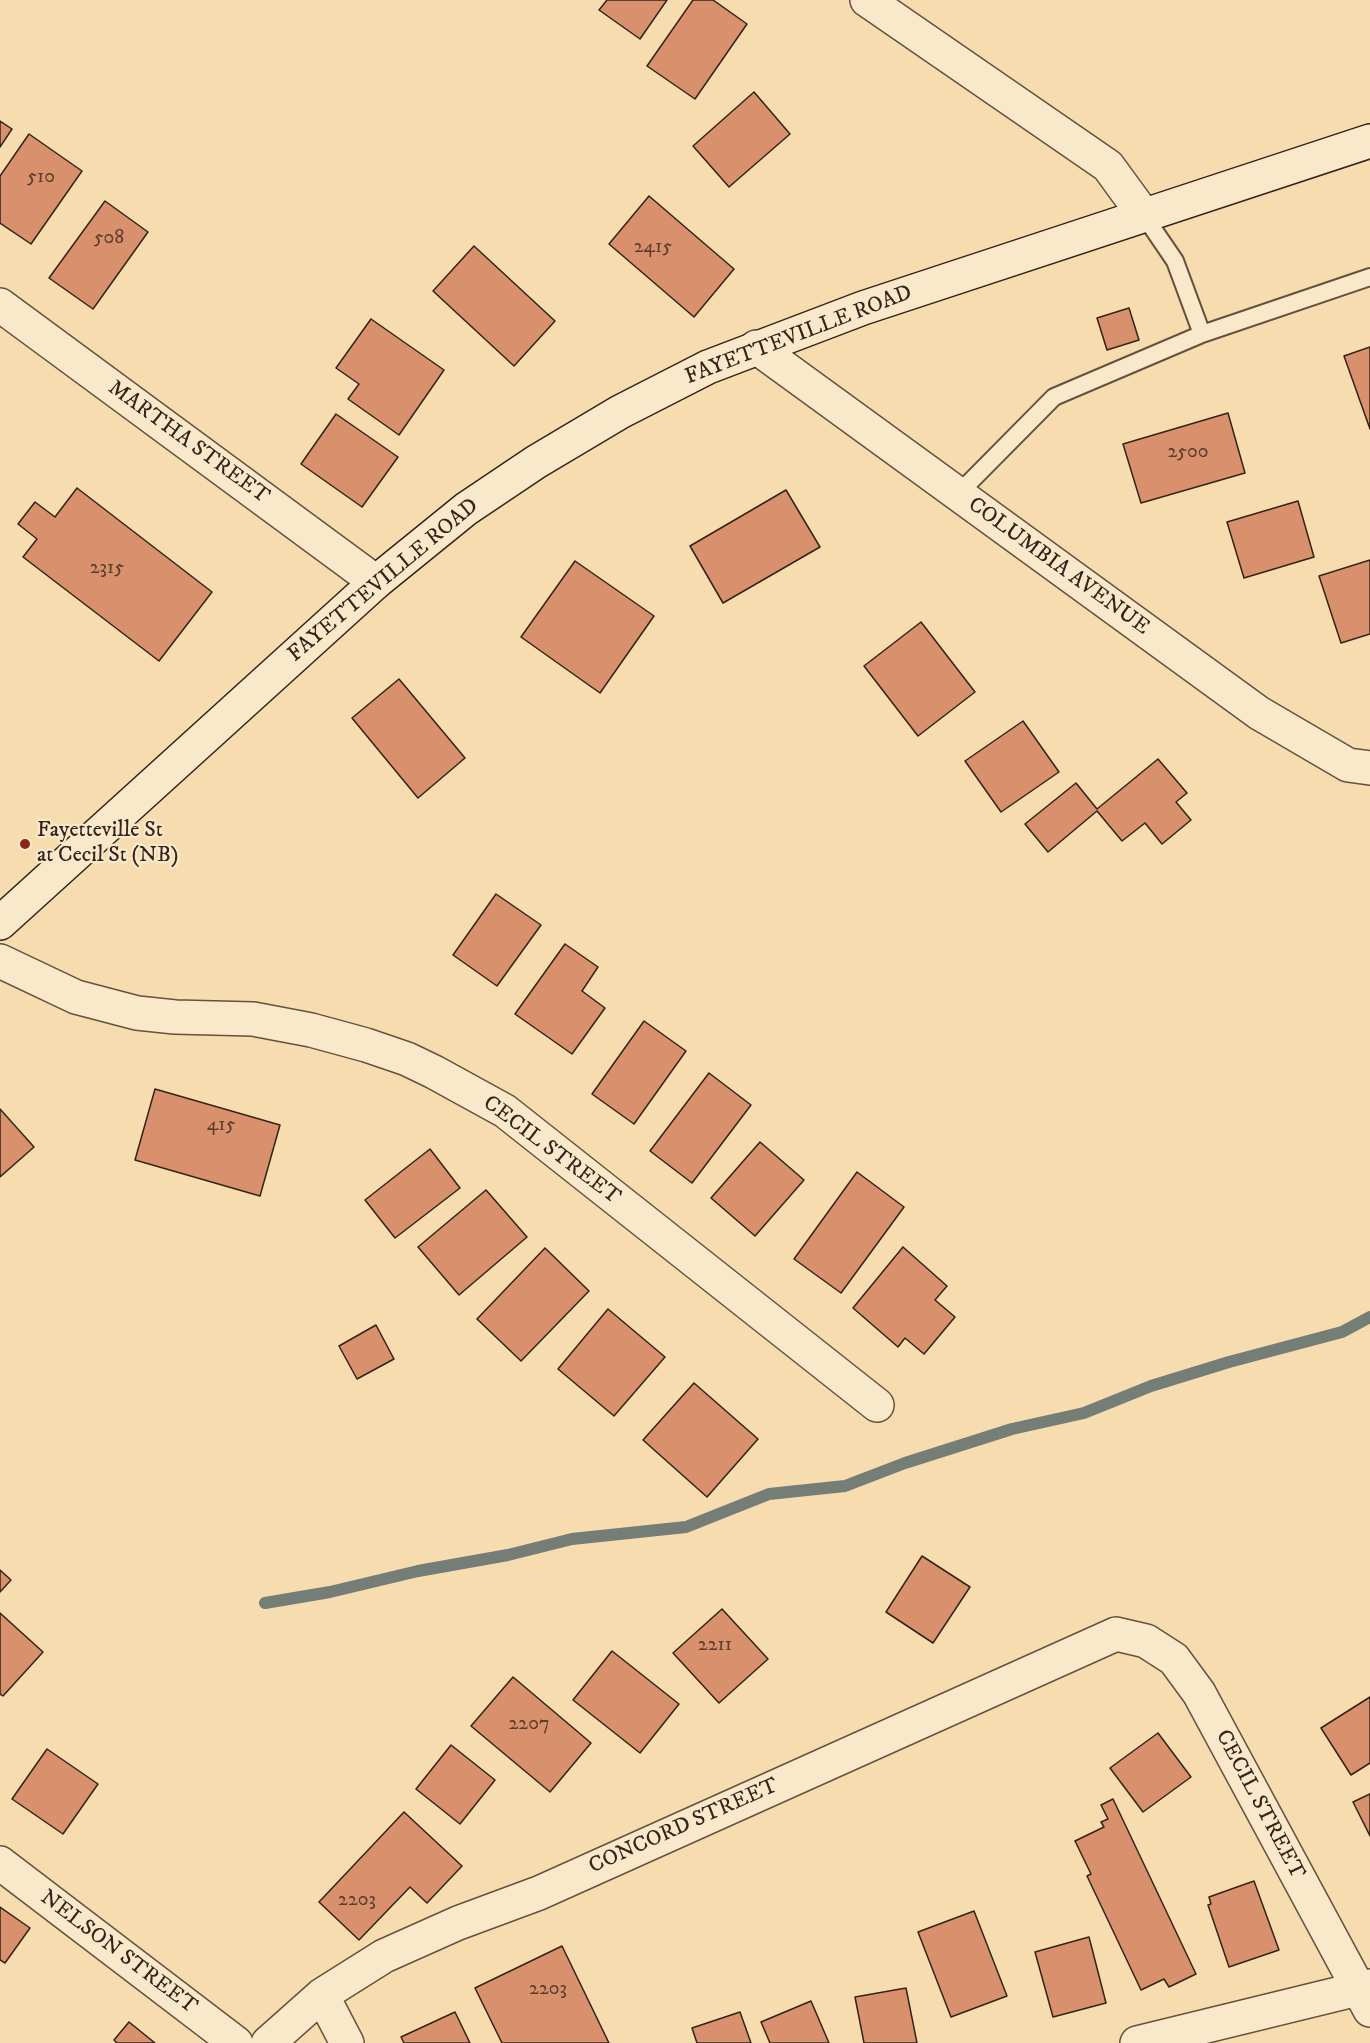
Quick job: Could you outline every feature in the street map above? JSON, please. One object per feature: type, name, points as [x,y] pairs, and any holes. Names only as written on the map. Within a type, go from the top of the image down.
[{"type":"street","points":[[867,0],[1108,166],[1143,214]]},
{"type":"street","name":"FAYETTEVILLE ROAD","points":[[0,923],[376,582],[466,509],[536,462],[620,412],[708,367],[863,308],[1370,141]]},
{"type":"street","name":"MARTHA STREET","points":[[0,305],[376,582]]},
{"type":"street","name":"COLUMBIA AVENUE","points":[[756,347],[1260,713],[1348,765],[1370,768]]},
{"type":"street","name":"CECIL STREET","points":[[0,961],[76,997],[137,1013],[176,1017],[253,1019],[311,1030],[407,1059],[434,1072],[506,1111],[877,1405]]},
{"type":"street","name":"CECIL STREET","points":[[1116,1634],[1146,1641],[1174,1659],[1199,1693],[1366,1995]]},
{"type":"street","name":"CONCORD STREET","points":[[268,2043],[322,1995],[384,1956],[458,1923],[539,1893],[1116,1634]]},
{"type":"street","name":"NELSON STREET","points":[[0,1863],[236,2043]]},
{"type":"street","points":[[322,1995],[347,2043]]},
{"type":"street","points":[[1137,2043],[1366,1995]]},
{"type":"lane","points":[[1143,214],[1175,261],[1202,334]]},
{"type":"lane","points":[[958,494],[1054,397],[1202,334],[1370,277]]},
{"type":"building","points":[[607,0],[667,0],[640,39],[599,10]]},
{"type":"building","points":[[693,0],[713,0],[747,24],[695,99],[647,66]]},
{"type":"building","points":[[754,92],[790,134],[729,187],[693,146]]},
{"type":"building","points":[[0,121],[12,129],[0,147]]},
{"type":"building","points":[[29,134],[82,171],[31,244],[0,223],[0,176]]},
{"type":"building","points":[[649,196],[734,269],[694,317],[609,244]]},
{"type":"building","points":[[105,201],[148,232],[93,309],[49,278]]},
{"type":"building","points":[[474,246],[555,321],[514,366],[433,291]]},
{"type":"building","points":[[1129,308],[1139,340],[1107,350],[1097,318]]},
{"type":"building","points":[[371,319],[444,370],[399,435],[348,399],[359,384],[336,368]]},
{"type":"building","points":[[1370,347],[1370,429],[1344,356]]},
{"type":"building","points":[[1228,413],[1245,473],[1141,503],[1123,444]]},
{"type":"building","points":[[336,414],[398,457],[362,507],[301,464]]},
{"type":"building","points":[[77,488],[212,592],[159,661],[23,557],[37,539],[18,524],[35,502],[55,517]]},
{"type":"building","points":[[786,490],[820,547],[723,603],[690,546]]},
{"type":"building","points":[[1298,501],[1314,557],[1244,578],[1227,522]]},
{"type":"building","points":[[1370,560],[1370,634],[1341,643],[1319,576]]},
{"type":"building","points":[[575,561],[654,616],[600,693],[521,637]]},
{"type":"building","points":[[921,622],[975,692],[918,736],[864,666]]},
{"type":"building","points":[[399,679],[465,758],[418,798],[352,718]]},
{"type":"building","points":[[1023,721],[1059,772],[1001,812],[965,761]]},
{"type":"building","points":[[1158,759],[1187,793],[1176,802],[1191,820],[1162,844],[1145,823],[1122,841],[1097,811],[1048,852],[1025,824],[1076,783],[1097,809]]},
{"type":"building","points":[[496,894],[541,925],[497,986],[453,955]]},
{"type":"building","points":[[565,944],[598,967],[582,991],[605,1008],[572,1054],[515,1014]]},
{"type":"building","points":[[644,1021],[686,1051],[634,1124],[592,1094]]},
{"type":"building","points":[[709,1073],[751,1105],[692,1183],[650,1151]]},
{"type":"building","points":[[155,1089],[280,1125],[260,1196],[135,1160]]},
{"type":"building","points":[[0,1109],[34,1147],[0,1177]]},
{"type":"building","points":[[760,1142],[804,1180],[755,1236],[711,1198]]},
{"type":"building","points":[[430,1149],[460,1188],[395,1238],[365,1200]]},
{"type":"building","points":[[857,1172],[904,1207],[841,1293],[794,1259]]},
{"type":"building","points":[[486,1190],[527,1237],[459,1295],[418,1247]]},
{"type":"building","points":[[903,1247],[947,1286],[935,1300],[955,1317],[924,1354],[905,1338],[898,1347],[853,1308]]},
{"type":"building","points":[[545,1248],[589,1291],[521,1361],[477,1319]]},
{"type":"building","points":[[608,1309],[665,1357],[614,1416],[558,1369]]},
{"type":"building","points":[[376,1325],[394,1359],[357,1379],[339,1346]]},
{"type":"building","points":[[694,1383],[758,1439],[707,1497],[643,1440]]},
{"type":"building","points":[[922,1556],[970,1587],[933,1643],[886,1612]]},
{"type":"building","points":[[0,1570],[11,1580],[0,1592]]},
{"type":"building","points":[[722,1609],[768,1659],[719,1703],[673,1653]]},
{"type":"building","points":[[0,1613],[43,1652],[3,1696],[0,1694]]},
{"type":"building","points":[[612,1651],[679,1704],[640,1753],[573,1700]]},
{"type":"building","points":[[513,1677],[591,1743],[550,1792],[471,1726]]},
{"type":"building","points":[[1370,1697],[1370,1763],[1351,1775],[1321,1728]]},
{"type":"building","points":[[1158,1733],[1191,1777],[1143,1812],[1110,1768]]},
{"type":"building","points":[[451,1745],[495,1780],[460,1824],[416,1789]]},
{"type":"building","points":[[47,1749],[98,1784],[63,1834],[12,1799]]},
{"type":"building","points":[[1370,1794],[1370,1836],[1353,1802]]},
{"type":"building","points":[[1113,1799],[1196,1974],[1169,1987],[1164,1979],[1141,1990],[1087,1876],[1091,1874],[1075,1841],[1104,1827],[1101,1822],[1108,1819],[1101,1805]]},
{"type":"building","points":[[404,1812],[462,1866],[427,1903],[410,1887],[359,1940],[319,1902]]},
{"type":"building","points":[[1254,1881],[1279,1950],[1229,1967],[1208,1905],[1211,1904],[1209,1897]]},
{"type":"building","points":[[0,1907],[30,1928],[5,1963],[0,1960]]},
{"type":"building","points":[[974,1911],[1007,1996],[951,2017],[918,1932]]},
{"type":"building","points":[[1089,1937],[1106,2003],[1053,2017],[1035,1952]]},
{"type":"building","points":[[562,1946],[609,2043],[502,2043],[475,1988]]},
{"type":"building","points":[[906,1988],[917,2043],[864,2043],[855,1997]]},
{"type":"building","points":[[811,2001],[829,2043],[770,2043],[761,2022]]},
{"type":"building","points":[[455,2012],[470,2043],[404,2043],[401,2037]]},
{"type":"building","points":[[740,2012],[751,2043],[697,2043],[692,2028]]},
{"type":"building","points":[[129,2022],[155,2043],[117,2043],[114,2040]]},
{"type":"waterway","points":[[265,1603],[330,1592],[418,1571],[508,1555],[572,1539],[686,1527],[769,1494],[845,1486],[905,1463],[1012,1429],[1084,1413],[1151,1386],[1229,1362],[1342,1332],[1370,1317]]},
{"type":"place","name":"Fayetteville St at Cecil St (NB)","points":[[25,844]]}]
